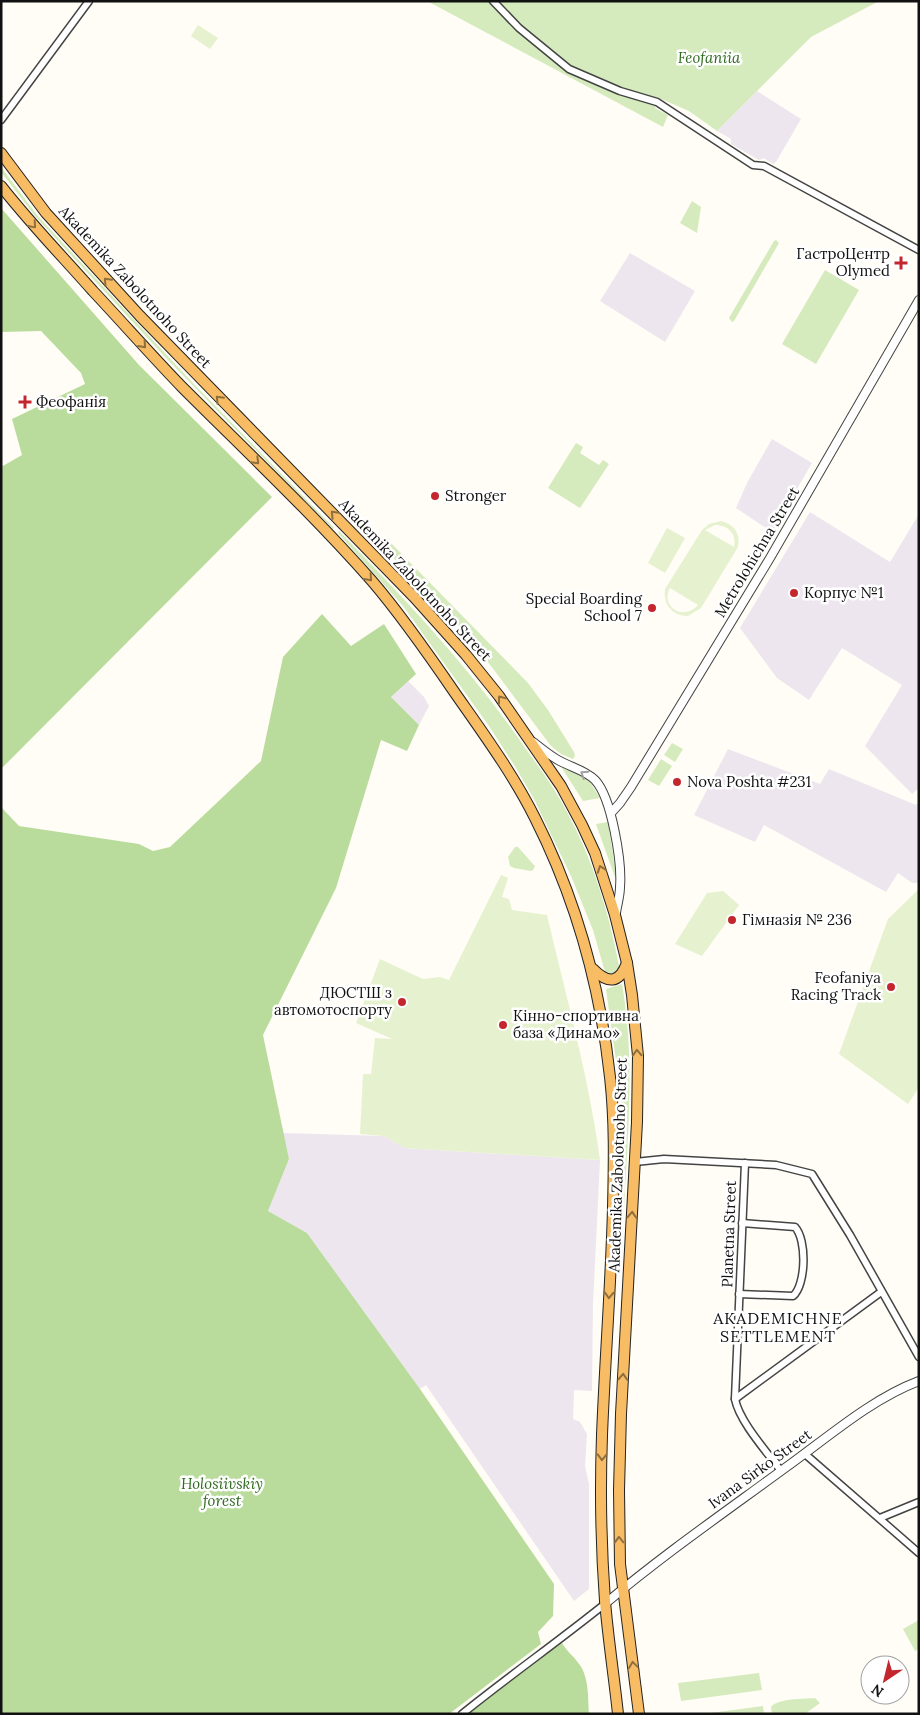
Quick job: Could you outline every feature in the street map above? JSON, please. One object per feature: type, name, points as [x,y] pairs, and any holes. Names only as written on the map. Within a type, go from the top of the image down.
[{"type":"highway","name":"Akademika Zabolotnoho Street","points":[[1,153],[46,213],[140,316],[441,626],[499,696],[561,786],[582,825],[600,868],[615,915],[627,963],[638,1056],[638,1099],[618,1490],[623,1588],[640,1714]]},
{"type":"highway","name":"Akademika Zabolotnoho Street","points":[[1,186],[32,224],[159,363],[350,558],[384,596],[415,636],[484,735],[535,818],[565,887],[592,968],[606,1047],[613,1106],[612,1236],[602,1442],[602,1546],[618,1714]]},
{"type":"highway","points":[[592,968],[599,976],[612,980],[623,974],[627,963]]},
{"type":"street","points":[[1,120],[89,1]]},
{"type":"street","points":[[493,1],[519,28],[569,69],[620,91],[658,102],[753,165],[764,166],[919,250]]},
{"type":"street","name":"Metrolohichna Street","points":[[611,813],[631,786],[770,558],[919,300]]},
{"type":"street","points":[[530,739],[557,760],[578,769],[595,781],[606,797],[611,813],[620,875],[615,915]]},
{"type":"street","points":[[635,1162],[653,1159],[776,1165],[812,1174],[850,1235],[919,1357]]},
{"type":"street","name":"Planetna Street","points":[[745,1163],[735,1399],[737,1409],[745,1422],[781,1471]]},
{"type":"street","points":[[739,1294],[793,1296],[801,1286],[803,1258],[802,1238],[795,1227],[742,1223]]},
{"type":"street","points":[[735,1399],[881,1292]]},
{"type":"street","name":"Ivana Sirko Street","points":[[606,1602],[879,1400],[919,1381]]},
{"type":"street","points":[[805,1454],[919,1553]]},
{"type":"street","points":[[880,1518],[919,1502]]},
{"type":"street","points":[[462,1714],[606,1602]]},
{"type":"shaded area","points":[[757,91],[801,119],[773,164],[764,158],[759,160],[731,144],[731,139],[717,131]]},
{"type":"shaded area","points":[[630,253],[695,291],[665,342],[600,301]]},
{"type":"shaded area","points":[[772,439],[812,463],[772,532],[736,508],[747,483]]},
{"type":"shaded area","points":[[810,512],[890,562],[919,514],[919,788],[912,794],[865,746],[902,685],[842,648],[809,700],[777,678],[740,628]]},
{"type":"shaded area","points":[[408,681],[424,697],[429,706],[419,725],[391,697]]},
{"type":"shaded area","points":[[728,749],[820,784],[829,769],[916,805],[919,802],[919,883],[912,883],[898,873],[886,892],[764,825],[755,842],[694,815]]},
{"type":"shaded area","points":[[283,1133],[384,1136],[405,1148],[600,1160],[593,1304],[592,1391],[574,1390],[573,1419],[580,1422],[587,1434],[585,1466],[589,1484],[589,1589],[574,1601],[426,1385],[420,1389],[307,1233],[268,1211],[289,1159]]},
{"type":"green space","name":"Feofaniia","points":[[427,1],[879,1],[811,37],[717,131],[689,111],[659,98],[655,108],[668,115],[663,127]]},
{"type":"green space","points":[[198,25],[218,38],[210,49],[191,36]]},
{"type":"green space","points":[[1,167],[37,215],[190,380],[333,529],[165,357],[35,216],[1,172]]},
{"type":"green space","points":[[692,201],[701,207],[697,233],[680,223]]},
{"type":"green space","points":[[1,208],[139,365],[272,497],[1,769],[1,467],[22,455],[12,419],[85,384],[81,373],[41,331],[1,332]]},
{"type":"green space","points":[[776,240],[779,243],[732,322],[729,318]]},
{"type":"green space","points":[[825,270],[859,290],[816,364],[782,344]]},
{"type":"green space","points":[[576,443],[583,447],[580,453],[599,465],[603,460],[609,464],[580,508],[548,488]]},
{"type":"green space","points":[[721,521],[730,524],[736,530],[739,542],[738,547],[701,608],[688,616],[677,614],[667,604],[665,589],[702,530],[709,524]],"holes":[[[715,525],[720,525],[733,534],[734,547],[705,530]],[[670,588],[698,605],[686,612],[675,610],[668,601]]]},
{"type":"green space","points":[[667,528],[685,538],[665,573],[648,563]]},
{"type":"green space","points":[[339,531],[414,610],[462,665],[507,722],[554,789],[585,849],[599,887],[619,966],[616,973],[611,975],[605,972],[593,930],[571,876],[534,799],[516,768],[489,726],[403,606],[338,533]]},
{"type":"green space","points":[[381,539],[387,539],[528,683],[548,710],[574,752],[575,756],[573,759],[561,754],[551,746],[459,626],[379,543]]},
{"type":"green space","name":"Holosiivskiy forest","points":[[322,614],[351,646],[384,624],[416,674],[391,697],[419,725],[407,751],[381,740],[336,888],[263,1035],[289,1159],[268,1211],[307,1233],[420,1389],[554,1584],[553,1616],[538,1632],[541,1644],[449,1714],[1,1714],[1,807],[19,826],[139,844],[153,851],[170,847],[261,761],[283,657]]},
{"type":"green space","points":[[672,743],[683,749],[675,762],[664,755]]},
{"type":"green space","points":[[661,759],[672,766],[659,786],[648,780]]},
{"type":"green space","points":[[560,765],[588,779],[600,798],[583,801]]},
{"type":"green space","points":[[608,822],[616,873],[616,880],[596,824]]},
{"type":"green space","points":[[515,847],[518,847],[535,866],[533,870],[510,866],[508,857]]},
{"type":"green space","name":"Кінно-спортивна база «Динамо»","points":[[501,875],[508,878],[502,897],[509,899],[512,910],[547,915],[583,1068],[600,1160],[405,1148],[384,1136],[360,1134],[363,1074],[371,1074],[375,1038],[392,1039],[356,1023],[380,959],[423,979],[440,977],[449,980]]},
{"type":"green space","name":"Feofaniya Racing Track","points":[[919,889],[919,1087],[908,1104],[839,1054],[888,919]]},
{"type":"green space","points":[[723,891],[739,905],[702,956],[675,944],[707,893]]},
{"type":"green space","points":[[622,984],[626,1012],[629,1068],[629,1124],[624,1208],[622,1208],[623,1148],[621,1097],[606,989]]},
{"type":"green space","points":[[919,1620],[919,1649],[915,1651],[903,1629]]},
{"type":"green space","points":[[562,1643],[575,1658],[585,1675],[589,1714],[464,1714]]},
{"type":"green space","points":[[759,1673],[762,1690],[681,1701],[678,1683]]},
{"type":"green space","points":[[815,1698],[820,1703],[805,1714],[772,1714],[771,1707],[779,1702]]},
{"type":"green space","points":[[763,1706],[764,1714],[703,1714]]},
{"type":"place","name":"ГастроЦентр Olymed","points":[[901,263]]},
{"type":"place","name":"Феофанія","points":[[25,402]]},
{"type":"place","name":"Stronger","points":[[435,496]]},
{"type":"place","name":"Корпус №1","points":[[794,593]]},
{"type":"place","name":"Special Boarding School 7","points":[[652,608]]},
{"type":"place","name":"Nova Poshta #231","points":[[677,782]]},
{"type":"place","name":"Гімназія № 236","points":[[732,920]]},
{"type":"place","name":"Feofaniya Racing Track","points":[[891,987]]},
{"type":"place","name":"ДЮСТШ з автомотоспорту","points":[[402,1002]]},
{"type":"place","name":"Кінно-спортивна база «Динамо»","points":[[503,1025]]},
{"type":"district","name":"AKADEMICHNE SETTLEMENT","points":[[778,1327]]}]
